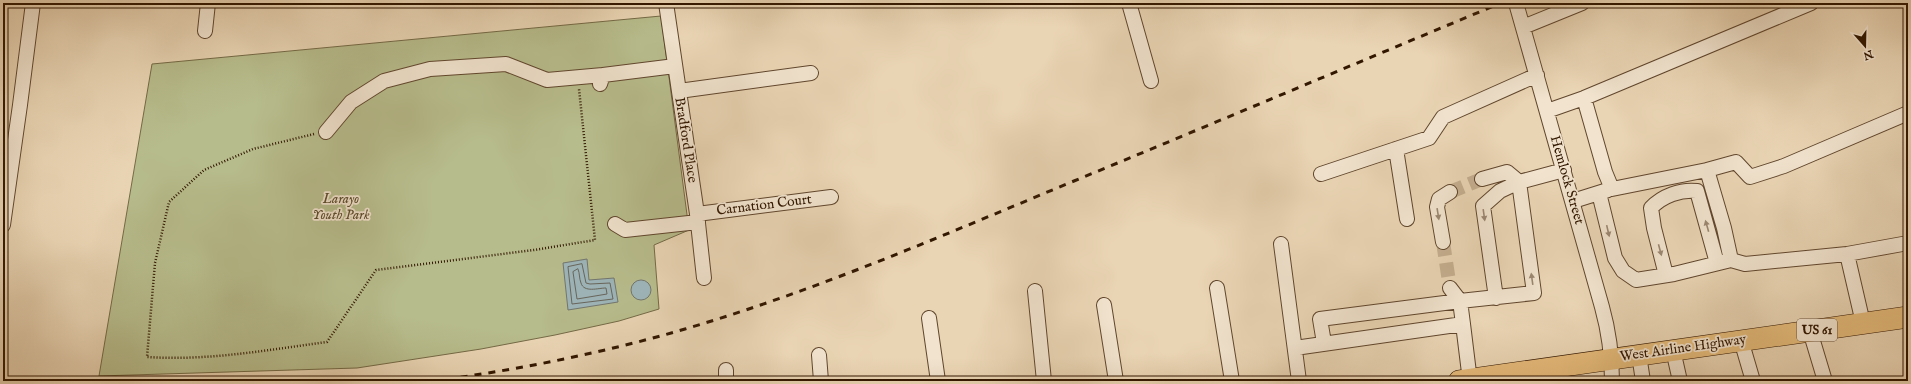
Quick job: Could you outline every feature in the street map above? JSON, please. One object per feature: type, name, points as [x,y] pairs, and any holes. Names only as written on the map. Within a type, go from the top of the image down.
[{"type":"highway","name":"West Airline Highway","points":[[1466,380],[1908,317]]},
{"type":"street","points":[[3,225],[33,3]]},
{"type":"street","points":[[205,31],[208,3]]},
{"type":"street","name":"Bradford Place","points":[[666,3],[697,218],[704,278]]},
{"type":"street","points":[[1128,3],[1151,81]]},
{"type":"street","name":"Hemlock Street","points":[[1516,3],[1604,313],[1612,358],[1612,381]]},
{"type":"street","points":[[1523,27],[1582,3]]},
{"type":"street","points":[[1547,111],[1584,98],[1811,3]]},
{"type":"street","points":[[326,132],[351,102],[384,81],[430,69],[506,64],[547,80],[578,78],[602,79],[638,75],[675,66]]},
{"type":"street","points":[[679,91],[811,73]]},
{"type":"street","points":[[1321,174],[1430,138],[1443,117],[1537,75]]},
{"type":"street","points":[[1584,98],[1606,191],[1615,258],[1623,271],[1636,280],[1666,275],[1731,260],[1745,264],[1847,254],[1908,243]]},
{"type":"street","points":[[1572,201],[1606,191],[1707,170],[1736,162],[1750,178],[1784,166],[1908,113]]},
{"type":"street","points":[[1396,149],[1407,219]]},
{"type":"street","points":[[1496,298],[1483,206],[1500,190],[1519,182],[1564,170]]},
{"type":"street","points":[[1707,170],[1724,228],[1731,260]]},
{"type":"street","points":[[1324,343],[1320,319],[1534,293],[1519,182],[1507,172],[1482,179]]},
{"type":"street","points":[[1666,275],[1654,228],[1651,208],[1660,199],[1690,190],[1697,191],[1717,263]]},
{"type":"street","points":[[1442,242],[1437,206],[1439,199],[1450,192]]},
{"type":"street","name":"Carnation Court","points":[[615,224],[625,230],[653,224],[831,197]]},
{"type":"street","points":[[1281,244],[1299,381]]},
{"type":"street","points":[[1847,254],[1863,323]]},
{"type":"street","points":[[1218,288],[1232,381]]},
{"type":"street","points":[[1450,288],[1460,301],[1463,324],[1466,380]]},
{"type":"street","points":[[1035,291],[1044,381]]},
{"type":"street","points":[[1104,305],[1116,381]]},
{"type":"street","points":[[929,318],[938,381]]},
{"type":"street","points":[[1295,348],[1463,324]]},
{"type":"street","points":[[1810,331],[1825,381]]},
{"type":"street","points":[[1741,340],[1753,381]]},
{"type":"street","points":[[1673,350],[1680,381]]},
{"type":"street","points":[[819,355],[821,381]]},
{"type":"street","points":[[1640,355],[1643,381]]},
{"type":"path","points":[[326,132],[253,149],[204,170],[169,202],[155,263],[147,357],[177,359],[213,357],[327,342],[376,270],[534,250],[595,240],[578,78]]},
{"type":"green space","name":"Larayo Youth Park","points":[[661,16],[689,230],[654,245],[659,309],[619,321],[555,335],[481,349],[357,368],[99,376],[152,64]]},
{"type":"water","points":[[587,259],[589,280],[614,278],[618,302],[568,310],[563,263]]},
{"type":"water","points":[[641,280],[648,283],[651,290],[648,297],[641,300],[634,297],[631,290],[634,283]]},
{"type":"tunnel","points":[[1450,192],[1482,179]]},
{"type":"tunnel","points":[[1443,242],[1450,288]]},
{"type":"railway","points":[[433,381],[496,372],[623,346],[735,314],[784,297],[930,241],[1501,3]]}]
